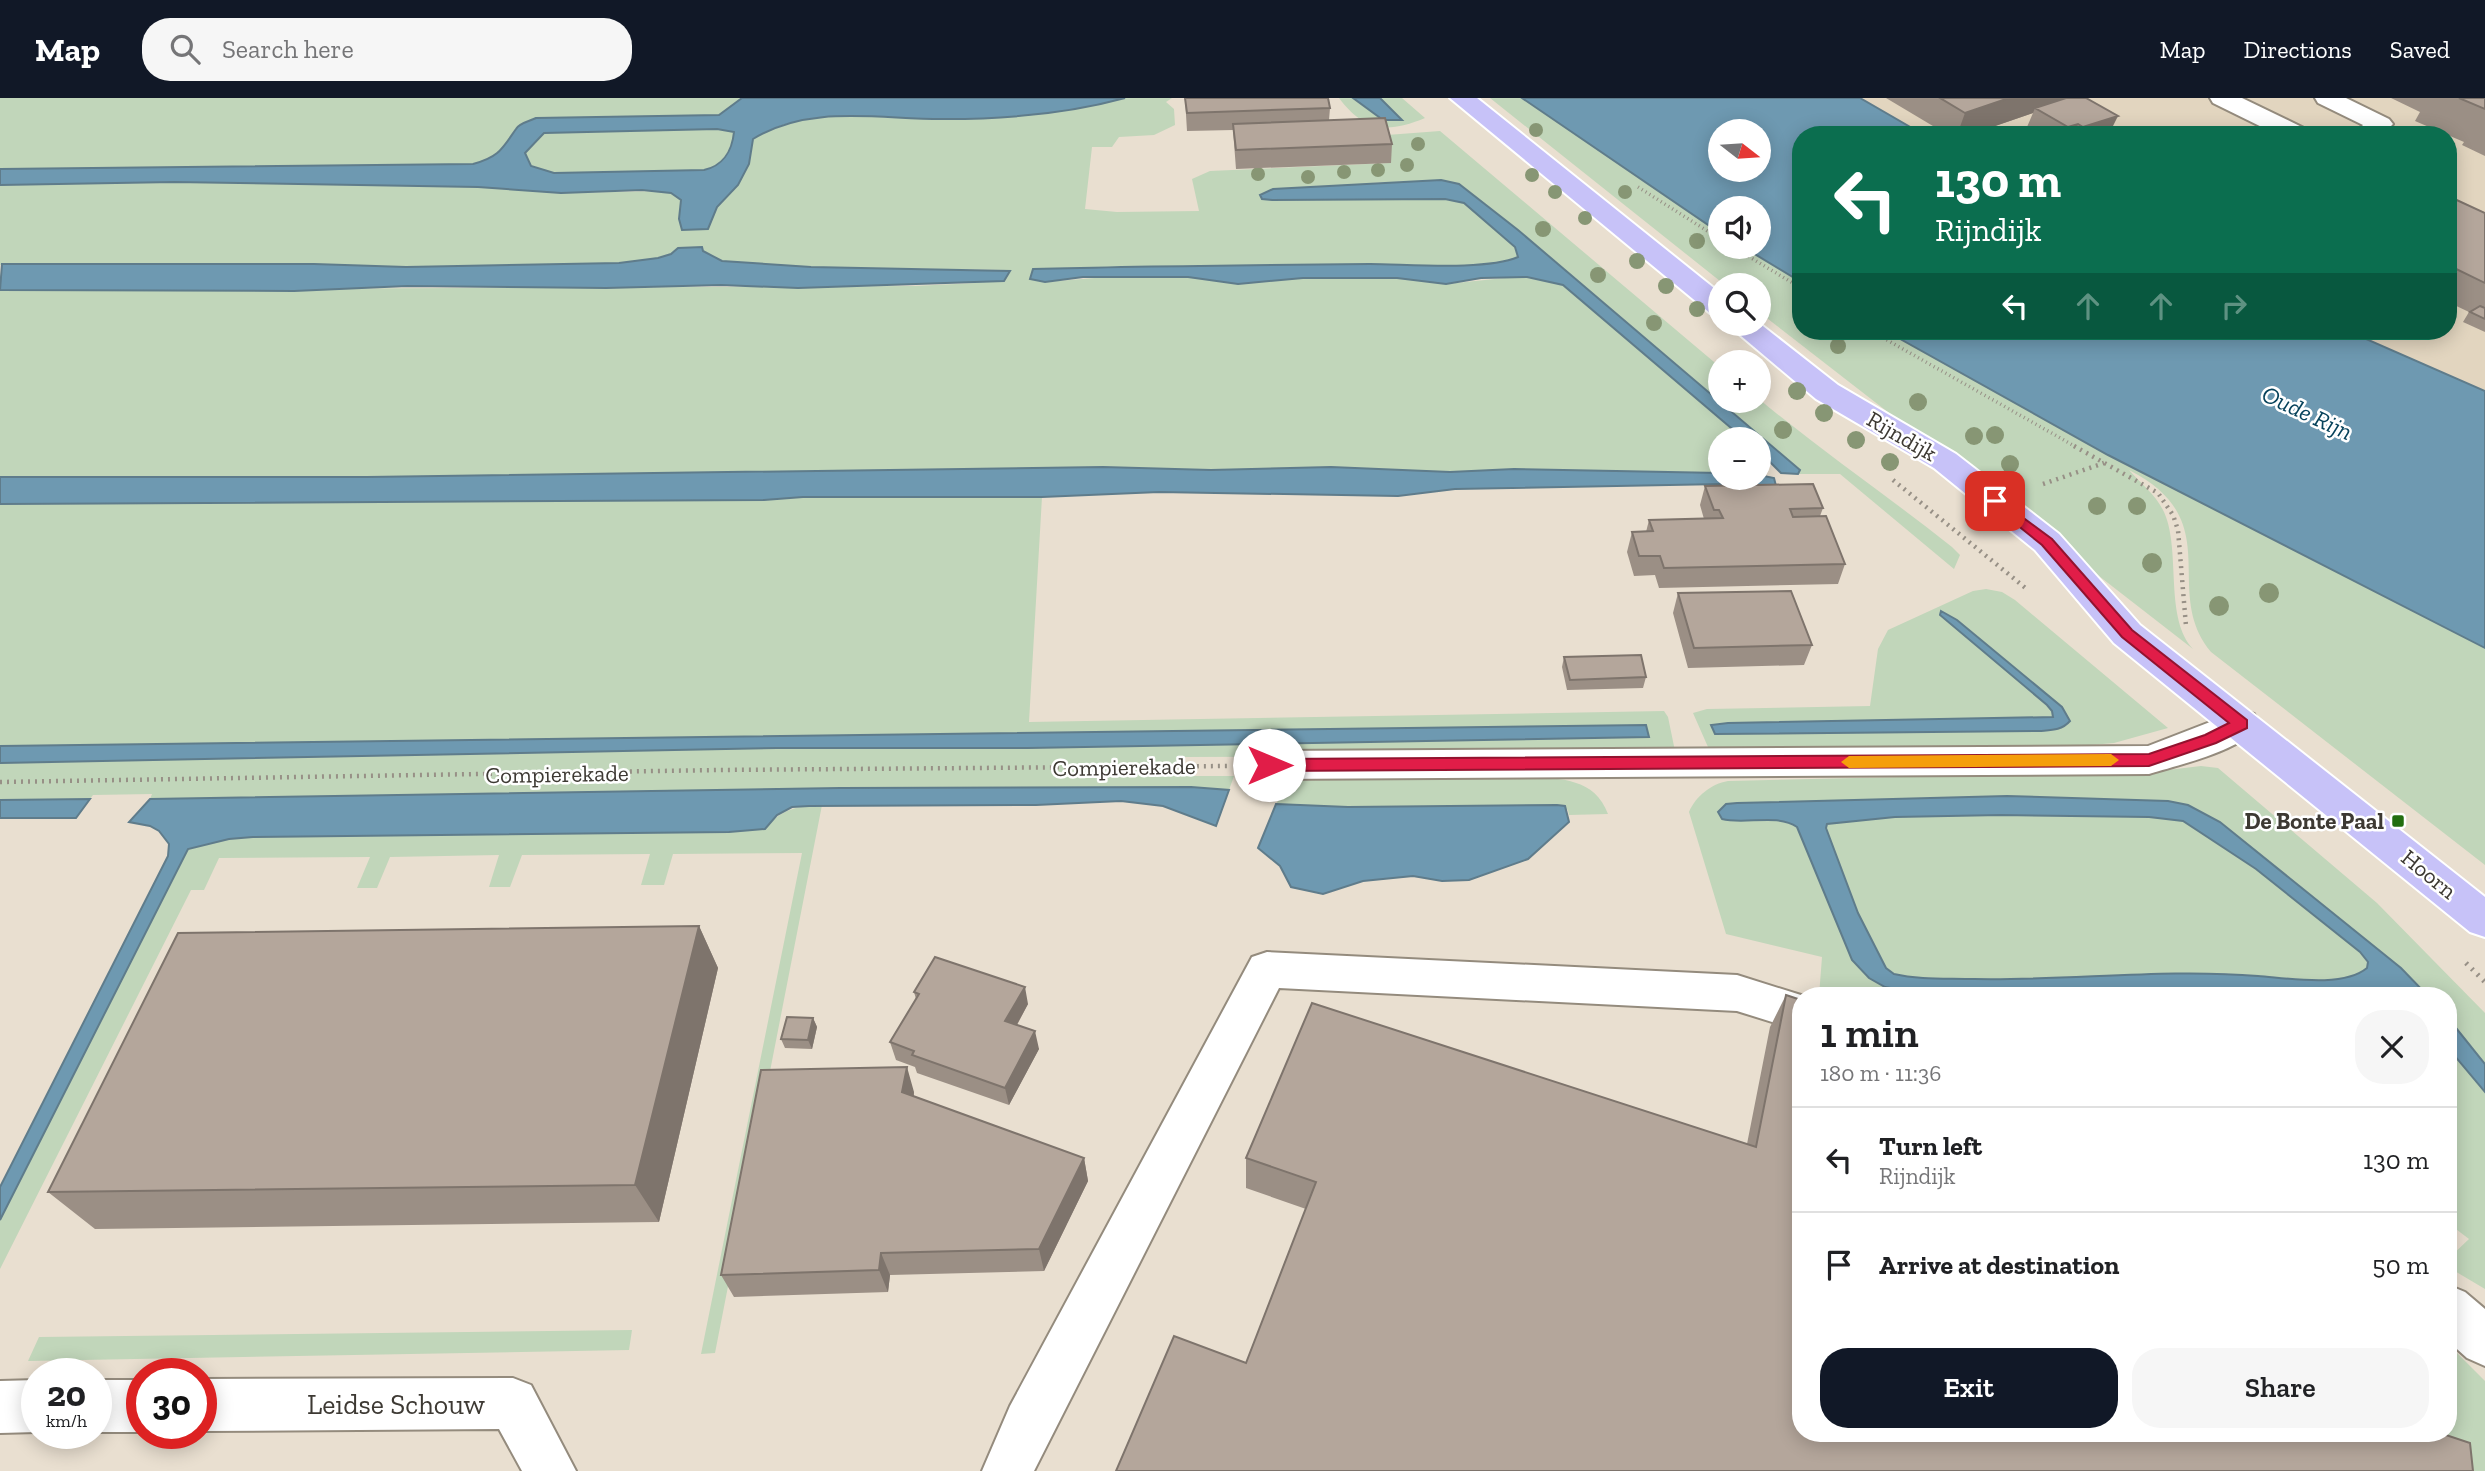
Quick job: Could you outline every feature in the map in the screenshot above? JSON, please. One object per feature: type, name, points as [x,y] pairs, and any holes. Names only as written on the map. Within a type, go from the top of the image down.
[{"type":"main road","points":[[1462,98],[1708,296]]},
{"type":"main road","name":"Rijndijk","points":[[1757,336],[1827,392],[1945,461],[2047,542],[2127,634],[2241,724]]},
{"type":"main road","name":"Hoorn","points":[[2241,724],[2485,919]]},
{"type":"street","points":[[2222,98],[2280,126]]},
{"type":"street","points":[[2327,98],[2380,124],[2377,126]]},
{"type":"street","points":[[1269,765],[2149,760],[2211,739],[2241,724]]},
{"type":"street","points":[[1008,1471],[1028,1424],[1267,970],[1737,993],[1792,1010]]},
{"type":"street","points":[[2457,1317],[2485,1341]]},
{"type":"street","name":"Leidse Schouw","points":[[217,1405],[513,1403],[550,1471]]},
{"type":"street","points":[[0,1406],[21,1406]]},
{"type":"path","points":[[1753,259],[1792,283]]},
{"type":"path","points":[[1887,340],[2158,493],[2173,516],[2178,530],[2187,629]]},
{"type":"path","name":"Rijndijk","points":[[1884,473],[2031,593]]},
{"type":"path","name":"Compierekade","points":[[0,782],[744,769],[1269,765]]},
{"type":"shaded area","points":[[1836,98],[2485,98],[2485,422],[2310,340],[2457,340],[2457,126],[1886,126]]},
{"type":"green space","points":[[0,98],[742,98],[719,115],[536,118],[517,127],[494,155],[473,164],[0,169]]},
{"type":"green space","points":[[1125,98],[1172,98],[1166,102],[1174,109],[1175,125],[1154,135],[1119,137],[1112,147],[1092,147],[1085,209],[1117,212],[1199,211],[1192,179],[1210,171],[1390,163],[1387,135],[1440,131],[1708,357],[1708,392],[1469,191],[1441,180],[1371,183],[1262,199],[1445,199],[1464,203],[1515,247],[1518,257],[1467,265],[1076,268],[1034,269],[1031,275],[1045,282],[1119,276],[1188,277],[1238,284],[1303,278],[1397,278],[1446,284],[1514,277],[1563,285],[1708,408],[1708,413],[1713,413],[1730,427],[1708,427],[1708,473],[1514,469],[1450,472],[1331,467],[1211,470],[1103,467],[367,477],[0,477],[0,290],[914,286],[976,283],[1004,270],[811,267],[722,261],[703,251],[675,252],[658,258],[619,263],[406,267],[314,264],[0,265],[0,185],[174,182],[478,187],[561,193],[662,191],[677,195],[708,230],[717,207],[738,185],[749,164],[753,139],[775,128],[798,121],[847,116],[991,118],[1081,108]]},
{"type":"green space","points":[[1339,98],[1353,98],[1383,120],[1401,118],[1380,98],[1402,98],[1425,118],[1399,126],[1377,126],[1358,117]]},
{"type":"green space","points":[[1490,98],[1522,98],[1708,225],[1708,259],[1763,259],[1792,277],[1792,338],[1771,321],[1771,273],[1710,273]]},
{"type":"green space","points":[[717,129],[734,132],[731,146],[721,161],[704,170],[554,173],[531,166],[525,153],[544,133]]},
{"type":"green space","points":[[1795,340],[1902,340],[2108,455],[2485,648],[2485,865],[2211,652],[2197,628],[2191,605],[2185,534],[2177,511],[2159,490],[2129,470],[2155,497],[2166,517],[2172,550],[2176,604],[2184,636],[2193,649]]},
{"type":"green space","points":[[1771,409],[1952,547],[1960,555],[1954,569],[1840,474],[1798,474],[1800,470],[1771,446],[1771,427],[1749,427],[1732,413],[1771,413]]},
{"type":"green space","points":[[803,497],[1042,497],[1029,722],[1664,711],[1668,717],[1675,751],[1179,757],[1178,776],[1234,776],[1229,790],[840,788],[150,799],[152,794],[93,795],[90,799],[0,800],[0,763],[777,748],[1028,748],[1646,725],[0,746],[0,504],[725,500]]},
{"type":"green space","points":[[1986,589],[2002,592],[2015,600],[2168,728],[2114,743],[2068,747],[1715,752],[1708,747],[1693,713],[1707,709],[1870,706],[1878,649],[1888,630],[1973,591]]},
{"type":"green space","points":[[2201,766],[2218,768],[2377,903],[2485,1013],[2485,1064],[2457,1029],[2457,987],[2419,987],[2401,968],[2220,822],[2188,805],[2168,801],[2007,796],[1737,803],[1722,819],[1771,820],[1797,827],[1852,960],[1895,987],[1820,987],[1822,957],[1726,934],[1689,812],[1705,792],[1728,781],[2159,771]]},
{"type":"green space","points":[[1294,776],[1552,778],[1586,787],[1595,793],[1608,814],[1569,815],[1568,810],[1557,805],[1348,807],[1276,804]]},
{"type":"green space","points":[[822,805],[715,1353],[701,1354],[802,853],[673,854],[664,885],[641,885],[650,854],[522,855],[510,887],[489,887],[499,855],[390,857],[377,888],[357,888],[370,857],[219,858],[204,890],[191,890],[0,1269],[0,1220],[188,849],[229,839],[253,837],[764,829],[790,810]]},
{"type":"green space","points":[[1895,817],[2149,817],[2183,821],[2256,869],[2361,952],[2368,962],[2367,968],[2343,978],[2328,980],[2217,973],[2009,979],[1934,978],[1894,974],[1886,968],[1858,913],[1825,828],[1827,824]]},
{"type":"green space","points":[[2457,1059],[2485,1092],[2485,1289],[2457,1272],[2457,1250],[2469,1239],[2457,1230]]},
{"type":"green space","points":[[632,1330],[629,1350],[112,1359],[29,1358],[39,1337]]},
{"type":"green space","points":[[2457,1353],[2485,1381],[2485,1471],[2429,1471],[2353,1442],[2457,1442]]},
{"type":"water","points":[[742,98],[1125,98],[1059,112],[1014,117],[823,117],[775,128],[753,139],[749,164],[738,185],[717,207],[708,229],[682,230],[679,219],[681,200],[671,193],[642,190],[561,193],[478,187],[174,182],[0,185],[0,169],[473,164],[494,155],[517,127],[536,118],[719,115]],"holes":[[[717,129],[734,132],[725,157],[704,170],[554,173],[531,166],[525,153],[544,133]]]},
{"type":"water","points":[[1353,98],[1380,98],[1402,120],[1383,120]]},
{"type":"water","points":[[1522,98],[1860,98],[1908,126],[1792,126],[1792,277],[1763,259],[1771,259],[1771,196],[1708,196],[1708,225]]},
{"type":"water","points":[[1441,180],[1459,184],[1518,230],[1708,392],[1708,408],[1563,285],[1527,277],[1481,278],[1446,284],[1397,278],[1303,278],[1238,284],[1188,277],[1083,277],[1045,282],[1030,279],[1033,269],[1466,265],[1518,257],[1515,247],[1464,203],[1445,199],[1262,199],[1260,195],[1273,189]]},
{"type":"water","points":[[702,247],[703,251],[722,261],[811,267],[1010,271],[1004,281],[798,288],[721,285],[606,288],[407,286],[294,291],[0,290],[2,264],[314,264],[406,267],[619,263],[658,258],[671,254],[678,248]]},
{"type":"water","name":"Oude Rijn","points":[[1902,340],[2369,340],[2485,391],[2485,648],[2108,455]]},
{"type":"water","points":[[1713,413],[1733,413],[1749,427],[1730,427]]},
{"type":"water","points":[[1771,445],[1800,470],[1798,474],[1781,473],[1771,463]]},
{"type":"water","points":[[1103,467],[1211,470],[1331,467],[1450,472],[1514,469],[1708,473],[1708,484],[1455,489],[1398,496],[1159,492],[1042,497],[803,497],[764,500],[0,504],[0,477],[367,477]]},
{"type":"water","points":[[1771,477],[1774,478],[1776,486],[1771,486]]},
{"type":"water","points":[[1941,611],[1957,620],[2062,707],[2070,721],[2059,728],[2039,731],[1715,734],[1711,725],[1728,723],[2053,717],[2047,705],[1940,615]]},
{"type":"water","points":[[1646,725],[1649,737],[1028,748],[777,748],[0,763],[0,746]]},
{"type":"water","points":[[1191,787],[1229,790],[1216,826],[1163,806],[1121,801],[1036,805],[809,806],[792,807],[777,815],[765,829],[729,832],[253,837],[229,839],[188,849],[0,1220],[0,1187],[168,856],[169,844],[159,831],[150,826],[129,822],[150,799],[840,788]]},
{"type":"water","points":[[2007,796],[2168,801],[2188,805],[2220,822],[2401,968],[2419,987],[1885,987],[1869,978],[1852,960],[1797,827],[1771,820],[1722,819],[1718,812],[1726,804]],"holes":[[[1895,817],[2149,817],[2183,821],[2256,869],[2360,952],[2368,962],[2367,968],[2357,974],[2330,980],[2187,973],[2010,979],[1924,978],[1894,974],[1886,968],[1858,913],[1826,828],[1827,824]]]},
{"type":"water","points":[[90,799],[76,818],[0,818],[0,800]]},
{"type":"water","points":[[1276,804],[1348,807],[1557,805],[1565,806],[1569,822],[1528,859],[1469,880],[1442,881],[1413,876],[1363,881],[1323,894],[1291,887],[1280,866],[1258,848]]},
{"type":"water","points":[[2457,1029],[2485,1064],[2485,1092],[2457,1059]]},
{"type":"building","points":[[1185,98],[1328,98],[1330,108],[1187,113]]},
{"type":"building","points":[[1940,98],[2009,98],[1965,113]]},
{"type":"building","points":[[2066,98],[2086,98],[2118,116],[2086,126],[2066,126],[2035,108]]},
{"type":"building","points":[[2459,98],[2485,98],[2485,109]]},
{"type":"building","points":[[1385,118],[1392,144],[1236,150],[1233,124]]},
{"type":"building","points":[[2457,200],[2485,213],[2485,283],[2457,269]]},
{"type":"building","points":[[2480,306],[2485,308],[2485,319],[2470,312]]},
{"type":"building","points":[[1813,484],[1823,508],[1790,509],[1793,517],[1826,516],[1845,564],[1664,568],[1660,556],[1639,556],[1632,532],[1653,531],[1649,520],[1723,518],[1719,510],[1714,510],[1705,486],[1708,486],[1708,490],[1771,490],[1771,485]]},
{"type":"building","points":[[1791,591],[1812,645],[1694,648],[1678,593]]},
{"type":"building","points":[[1641,655],[1646,677],[1570,680],[1564,657]]},
{"type":"building","points":[[699,926],[635,1185],[48,1192],[178,933]]},
{"type":"building","points":[[935,957],[1025,987],[1005,1021],[1035,1031],[1005,1088],[912,1055],[914,1051],[890,1042],[919,994],[914,992]]},
{"type":"building","points":[[1786,995],[1792,997],[1792,1442],[2457,1442],[2457,1439],[2470,1443],[2473,1471],[1116,1471],[1174,1336],[1246,1363],[1316,1182],[1246,1158],[1312,1003],[1756,1147]]},
{"type":"building","points":[[787,1017],[813,1018],[808,1040],[781,1039]]},
{"type":"building","points":[[907,1067],[902,1092],[1084,1158],[1039,1249],[881,1253],[879,1270],[721,1275],[761,1070]]},
{"type":"slow traffic","points":[[1849,762],[2111,760]]},
{"type":"place","name":"De Bonte Paal","points":[[2398,821]]},
{"type":"route","points":[[1269,765],[2149,760],[2211,739],[2241,724],[2127,634],[2089,587],[2047,542],[1995,501]]}]
